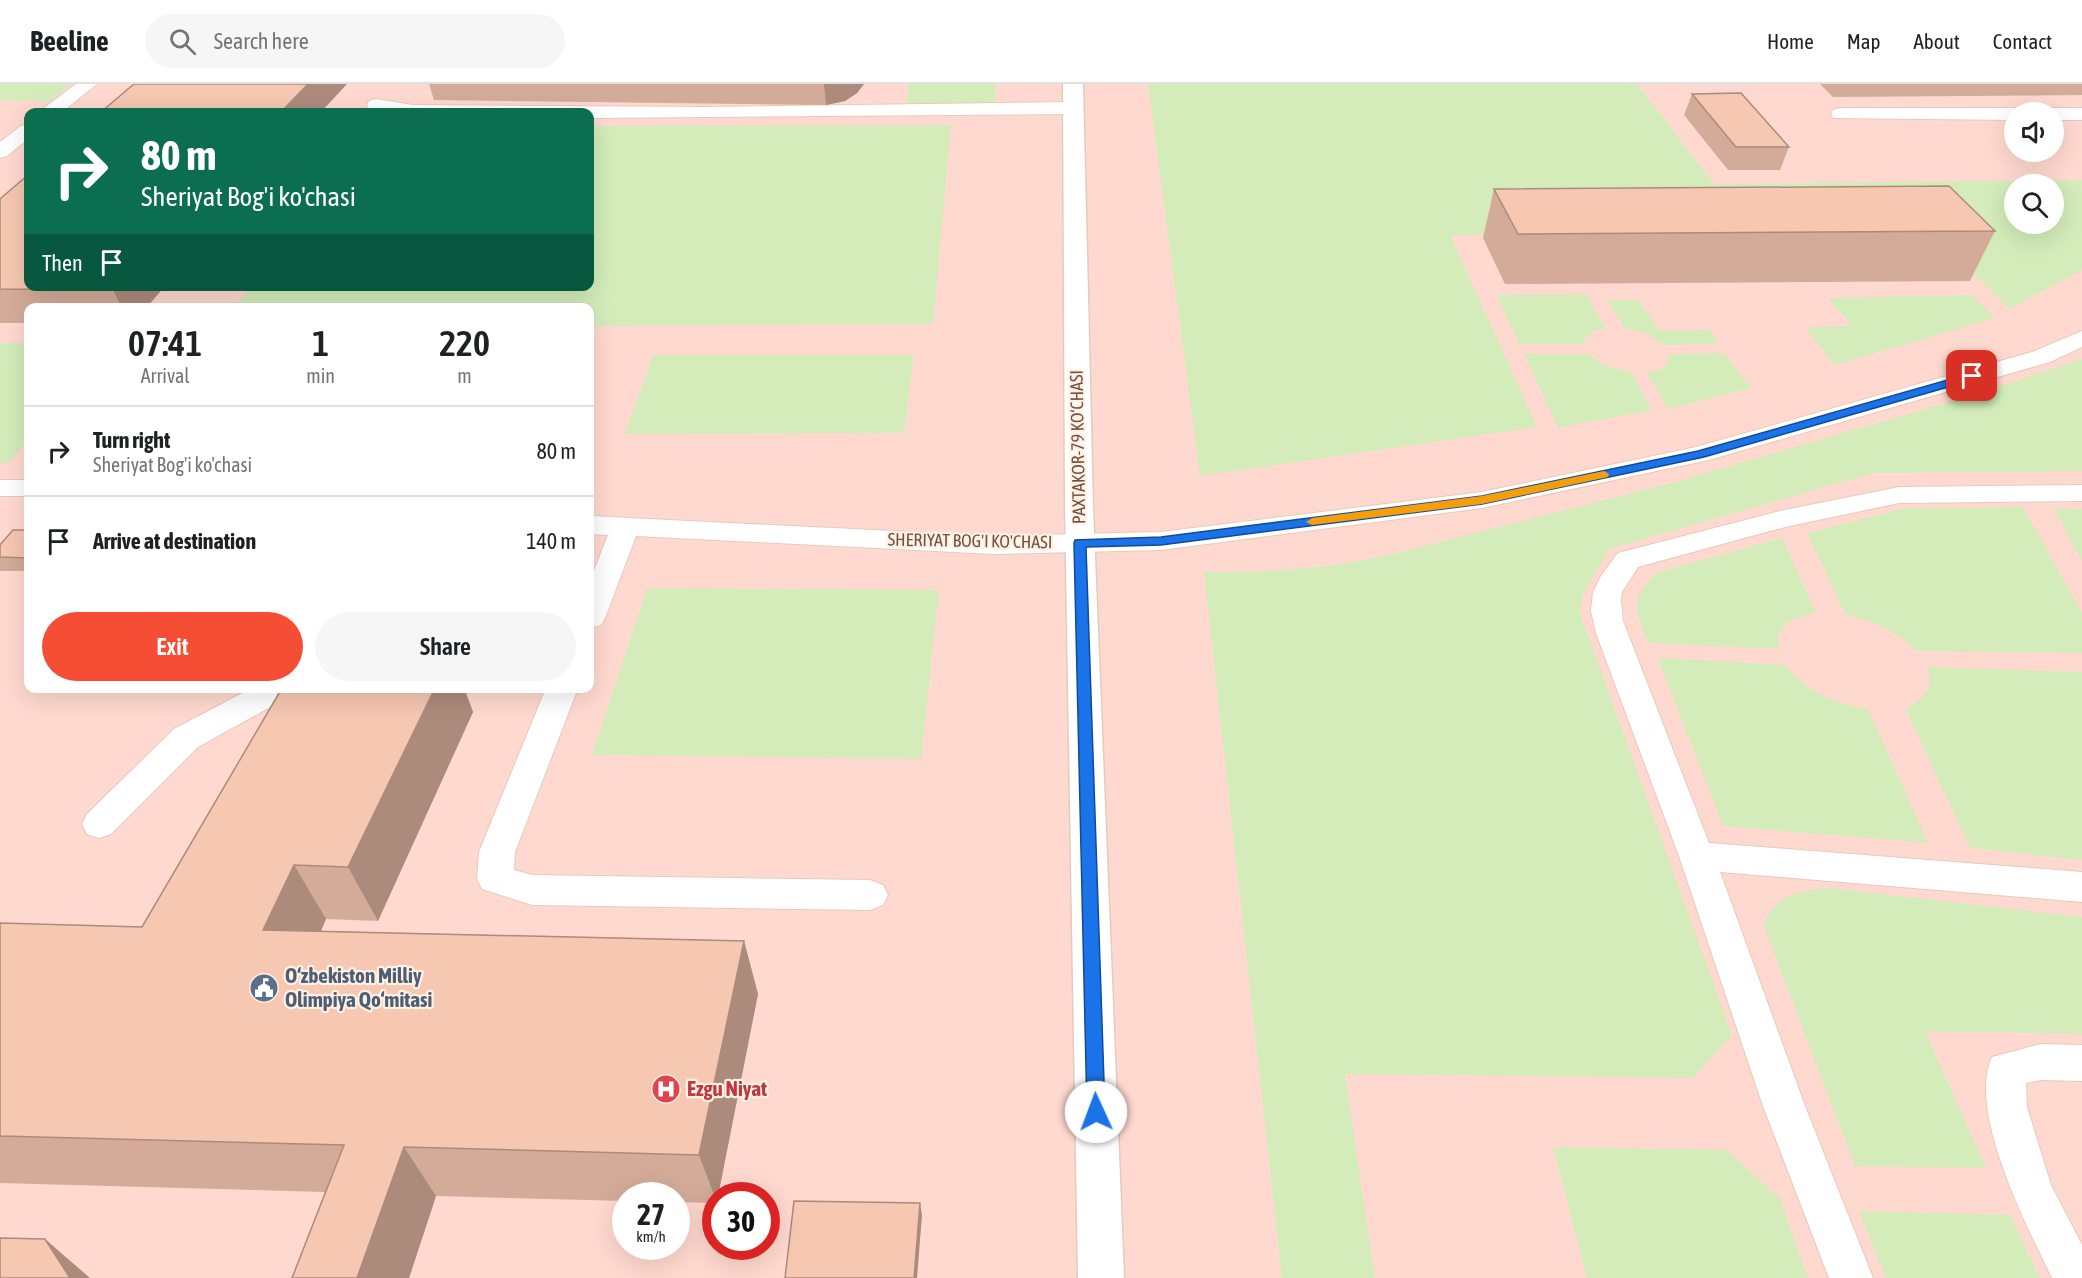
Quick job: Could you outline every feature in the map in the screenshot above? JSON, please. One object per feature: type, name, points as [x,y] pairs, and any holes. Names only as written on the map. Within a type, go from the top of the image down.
[{"type":"street","name":"PAXTAKOR-79 KO‘CHASI","points":[[1073,96],[1080,543],[1101,1278]]},
{"type":"lane","points":[[56,108],[88,84]]},
{"type":"lane","points":[[594,112],[704,113],[1073,96]]},
{"type":"lane","points":[[376,105],[394,108]]},
{"type":"lane","points":[[1840,114],[2004,114]]},
{"type":"lane","points":[[2064,114],[2082,114]]},
{"type":"lane","points":[[0,152],[24,133]]},
{"type":"lane","name":"SHERIYAT BOG'I KO'CHASI","points":[[594,525],[993,545],[1161,541],[1482,500],[1700,454],[2040,357],[2082,339]]},
{"type":"lane","points":[[0,488],[24,488]]},
{"type":"lane","points":[[1851,1278],[1784,1106],[1697,856],[1607,620],[1605,598],[1612,578],[1628,561],[1784,519],[1899,495],[2082,493]]},
{"type":"lane","points":[[594,607],[625,526]]},
{"type":"lane","points":[[99,824],[186,738],[270,693]]},
{"type":"lane","points":[[560,693],[497,852],[495,879],[532,890],[870,895]]},
{"type":"lane","points":[[1697,856],[2082,887]]},
{"type":"lane","points":[[2075,1278],[2032,1191],[2006,1107],[2006,1070],[2041,1062],[2082,1063]]},
{"type":"shaded area","points":[[0,84],[2082,84],[2082,1278],[0,1278]]},
{"type":"green space","points":[[0,84],[71,84],[50,101],[0,100]]},
{"type":"green space","points":[[908,84],[995,84],[996,104],[907,103]]},
{"type":"green space","points":[[1148,84],[1637,84],[1714,184],[2004,181],[2004,234],[2064,234],[2064,180],[2082,180],[2082,270],[2009,309],[1932,231],[1450,235],[1537,427],[1200,476]]},
{"type":"green space","points":[[951,125],[933,324],[594,326],[594,303],[238,303],[248,291],[594,291],[594,126]]},
{"type":"green space","points":[[1586,294],[1605,328],[1591,333],[1583,344],[1519,344],[1497,295]]},
{"type":"green space","points":[[1972,295],[1995,318],[1834,365],[1805,327],[1852,326],[1828,298]]},
{"type":"green space","points":[[1607,300],[1638,300],[1659,330],[1710,330],[1719,344],[1665,345],[1642,332],[1624,328]]},
{"type":"green space","points":[[0,343],[24,343],[24,445],[8,463],[0,463]]},
{"type":"green space","points":[[1724,353],[1751,388],[1668,409],[1646,372],[1659,370],[1667,365],[1670,354]]},
{"type":"green space","points":[[1524,354],[1589,354],[1603,365],[1631,372],[1652,410],[1558,428]]},
{"type":"green space","points":[[653,355],[914,355],[904,433],[625,434]]},
{"type":"green space","points":[[2082,359],[2082,471],[1874,473],[1609,549],[1582,596],[1580,613],[1732,1035],[1693,1078],[1345,1074],[1375,1278],[1282,1278],[1204,572],[1254,572],[1303,568],[1352,562],[1401,552],[1683,480],[1986,391]]},
{"type":"green space","points":[[2023,507],[2082,613],[2082,653],[1916,651],[1884,627],[1846,615],[1807,533],[1906,508]]},
{"type":"green space","points":[[2054,508],[2082,509],[2082,561]]},
{"type":"green space","points":[[1782,538],[1816,613],[1794,619],[1783,627],[1778,640],[1779,649],[1648,643],[1637,613],[1638,597],[1642,589],[1658,572]]},
{"type":"green space","points":[[647,588],[939,590],[921,759],[592,755]]},
{"type":"green space","points":[[1658,658],[1786,665],[1802,682],[1823,695],[1845,704],[1868,709],[1928,843],[1723,826]]},
{"type":"green space","points":[[1926,667],[2082,672],[2082,860],[1970,848],[1905,708],[1926,692],[1930,681]]},
{"type":"green space","points":[[1827,888],[2082,917],[2082,1034],[1925,1031],[1986,1168],[1855,1166],[1763,924],[1768,914],[1781,900],[1797,893]]},
{"type":"green space","points":[[1553,1147],[1727,1150],[1780,1199],[1808,1278],[1587,1278]]},
{"type":"green space","points":[[1859,1211],[2010,1215],[2040,1278],[1886,1278]]},
{"type":"building","points":[[134,84],[308,84],[285,108],[106,108]]},
{"type":"building","points":[[1741,93],[1789,147],[1736,147],[1692,94]]},
{"type":"building","points":[[24,178],[24,289],[0,289],[0,199]]},
{"type":"building","points":[[1949,186],[1995,231],[1518,234],[1494,189]]},
{"type":"building","points":[[13,530],[24,530],[24,558],[0,557],[0,545]]},
{"type":"building","name":"O‘zbekiston Milliy Olimpiya Qo‘mitasi","points":[[279,693],[433,693],[348,867],[294,865],[263,930],[744,941],[699,1155],[404,1147],[357,1278],[292,1278],[344,1145],[0,1136],[0,923],[142,927]]},
{"type":"building","points":[[794,1201],[920,1203],[914,1278],[785,1278]]},
{"type":"building","points":[[0,1238],[45,1239],[70,1278],[0,1278]]},
{"type":"slow traffic","points":[[1312,522],[1482,500],[1604,474]]},
{"type":"place","name":"O‘zbekiston Milliy Olimpiya Qo‘mitasi","points":[[264,988]]},
{"type":"place","name":"Ezgu Niyat","points":[[666,1089]]},
{"type":"route","points":[[1096,1112],[1080,543],[1161,541],[1482,500],[1700,454],[1972,376]]}]
